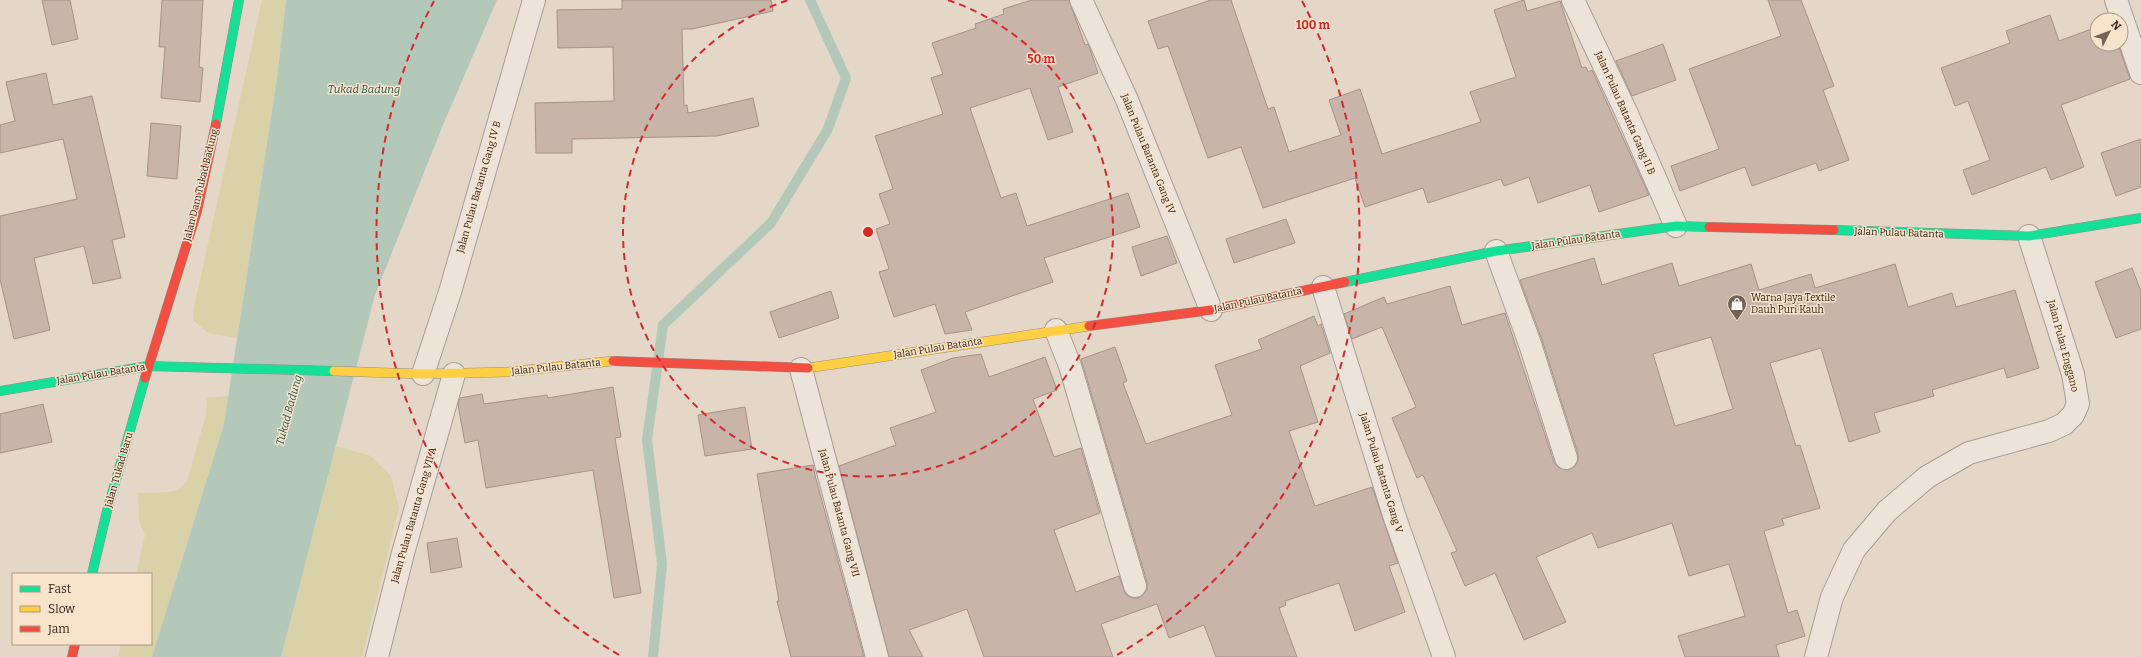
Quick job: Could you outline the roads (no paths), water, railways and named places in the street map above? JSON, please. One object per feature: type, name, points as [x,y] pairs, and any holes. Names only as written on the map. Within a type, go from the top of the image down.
[{"type":"street","name":"Jalan Dam Tukad Badung","points":[[148,366],[197,210],[222,97],[239,0]]},
{"type":"street","name":"Jalan Pulau Batanta Gang IV B","points":[[423,374],[450,292],[534,0]]},
{"type":"street","name":"Jalan Pulau Batanta Gang IV","points":[[1081,0],[1126,100],[1211,310]]},
{"type":"street","name":"Jalan Pulau Batanta Gang II B","points":[[1573,0],[1627,114],[1676,226]]},
{"type":"street","points":[[2116,0],[2141,73]]},
{"type":"street","name":"Jalan Pulau Batanta","points":[[0,391],[148,366],[454,374],[507,372],[602,361],[801,369],[1056,330],[1211,310],[1496,251],[1676,226],[2029,236],[2141,218]]},
{"type":"street","name":"Jalan Pulau Enggano","points":[[1816,657],[1832,597],[1838,583],[1854,550],[1886,510],[1927,477],[1969,453],[2049,431],[2064,424],[2073,415],[2078,404],[2073,374],[2029,236]]},
{"type":"street","points":[[1496,251],[1530,344],[1566,458]]},
{"type":"street","name":"Jalan Pulau Batanta Gang V","points":[[1323,287],[1394,515],[1444,657]]},
{"type":"street","points":[[1056,330],[1070,366],[1135,586]]},
{"type":"street","name":"Jalan Tukad Baru","points":[[92,573],[107,511],[148,366]]},
{"type":"street","name":"Jalan Pulau Batanta Gang VII","points":[[801,369],[877,657]]},
{"type":"street","name":"Jalan Pulau Batanta Gang VII A","points":[[377,657],[403,553],[454,374]]},
{"type":"street","points":[[72,657],[75,645]]},
{"type":"water","name":"Tukad Badung","points":[[286,0],[497,0],[443,125],[375,295],[281,657],[152,657],[224,424],[277,78]]},
{"type":"waterway","points":[[653,657],[662,564],[647,440],[663,325],[771,223],[828,129],[846,78],[810,0]]},
{"type":"place","name":"Warna Jaya Textile Dauh Puri Kauh","points":[[1737,321]]}]
